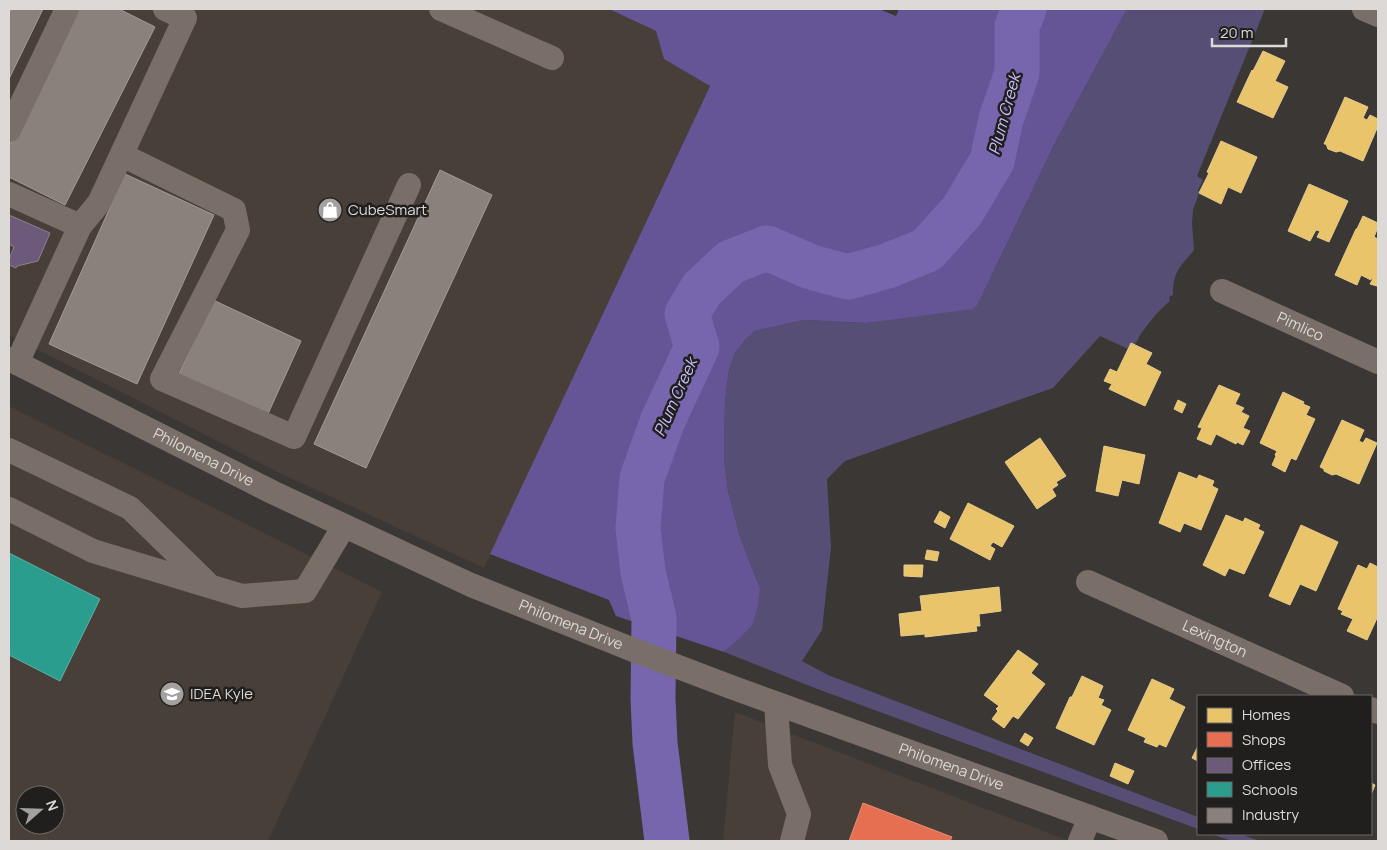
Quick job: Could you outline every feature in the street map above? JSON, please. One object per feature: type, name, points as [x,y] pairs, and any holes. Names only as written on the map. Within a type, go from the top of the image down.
[{"type":"street","points":[[9,130],[67,9]]},
{"type":"street","points":[[13,361],[80,226],[99,204],[186,18],[165,9]]},
{"type":"street","points":[[441,9],[552,58]]},
{"type":"street","points":[[1364,9],[1378,15]]},
{"type":"street","points":[[122,155],[234,210],[238,230],[162,379],[294,437],[409,185]]},
{"type":"street","points":[[9,194],[80,226]]},
{"type":"street","name":"Pimlico","points":[[1222,291],[1378,362]]},
{"type":"street","name":"Philomena Drive","points":[[13,361],[272,492],[471,585],[776,704],[1156,841]]},
{"type":"street","points":[[9,450],[130,508],[209,585]]},
{"type":"street","points":[[9,509],[93,551],[242,596],[305,591],[344,526]]},
{"type":"street","name":"Lexington","points":[[1088,582],[1340,695]]},
{"type":"street","points":[[776,704],[780,765],[798,814],[792,841]]},
{"type":"street","points":[[1080,841],[1090,817]]},
{"type":"shaded area","name":"CubeSmart","points":[[9,9],[609,9],[656,31],[664,59],[710,85],[484,568],[284,475],[9,335]]},
{"type":"shaded area","points":[[609,9],[879,9],[896,16],[899,9],[1127,9],[1056,141],[978,304],[973,309],[866,323],[804,320],[755,331],[735,353],[729,370],[725,401],[724,460],[728,491],[740,537],[760,588],[758,606],[752,625],[724,652],[616,616],[609,600],[490,554],[710,86],[664,59],[656,31]]},
{"type":"shaded area","points":[[1127,9],[1265,9],[1197,176],[1203,180],[1198,190],[1199,193],[1193,210],[1194,250],[1181,265],[1176,275],[1173,295],[1169,297],[1170,301],[1152,319],[1132,347],[1128,349],[1100,336],[1053,388],[845,461],[827,479],[831,547],[822,630],[802,661],[828,675],[1197,817],[1197,829],[820,690],[724,652],[738,640],[760,588],[740,537],[728,491],[724,460],[725,401],[729,370],[735,353],[755,331],[804,320],[866,323],[978,304],[1056,141]]},
{"type":"shaded area","name":"IDEA Kyle","points":[[9,406],[382,592],[268,841],[9,841]]},
{"type":"shaded area","points":[[735,712],[1069,841],[723,841]]},
{"type":"shaded area","points":[[1214,835],[1243,835],[1260,841],[1232,841]]},
{"type":"building: Homes","points":[[1263,51],[1285,61],[1275,81],[1288,87],[1273,118],[1237,102]]},
{"type":"building: Homes","points":[[1345,97],[1368,107],[1363,118],[1367,120],[1370,115],[1378,119],[1378,126],[1363,161],[1340,151],[1336,152],[1328,149],[1326,144],[1324,144]]},
{"type":"building: Homes","points":[[1221,141],[1257,157],[1241,193],[1228,187],[1221,204],[1199,193]]},
{"type":"building: Homes","points":[[1309,184],[1348,201],[1329,242],[1317,237],[1320,231],[1316,230],[1310,241],[1288,231]]},
{"type":"building: Homes","points":[[1363,216],[1378,223],[1374,237],[1378,239],[1377,286],[1370,284],[1373,279],[1371,278],[1371,280],[1361,275],[1357,285],[1335,275]]},
{"type":"building: Homes","points":[[1131,343],[1152,353],[1146,364],[1161,372],[1145,406],[1109,389],[1112,384],[1104,381],[1110,369],[1117,372]]},
{"type":"building: Homes","points":[[1219,385],[1240,394],[1235,404],[1244,408],[1241,412],[1249,416],[1243,428],[1250,431],[1243,445],[1237,442],[1236,444],[1216,434],[1211,445],[1197,439],[1202,428],[1198,427]]},
{"type":"building: Homes","points":[[1283,392],[1310,407],[1306,415],[1315,419],[1296,460],[1291,458],[1285,472],[1272,465],[1277,451],[1260,443]]},
{"type":"building: Homes","points":[[1178,400],[1186,404],[1182,413],[1174,409]]},
{"type":"building: Homes","points":[[1342,420],[1364,430],[1359,441],[1363,443],[1366,438],[1377,443],[1359,484],[1336,474],[1332,475],[1320,467]]},
{"type":"building: Homes","points":[[1040,438],[1066,476],[1056,482],[1058,485],[1052,489],[1056,496],[1037,509],[1005,462]]},
{"type":"building: Homes","points":[[1104,446],[1145,455],[1139,484],[1122,480],[1118,496],[1096,491]]},
{"type":"building: Homes","points":[[1179,472],[1197,479],[1199,475],[1214,481],[1212,486],[1218,489],[1201,530],[1184,523],[1180,532],[1159,523]]},
{"type":"building: Homes","points":[[968,503],[1014,526],[1002,547],[993,542],[990,546],[995,549],[990,560],[950,539]]},
{"type":"building: Homes","points":[[940,511],[950,517],[945,528],[934,522]]},
{"type":"building: Homes","points":[[1226,515],[1243,522],[1245,518],[1260,525],[1258,529],[1264,532],[1244,574],[1229,568],[1225,576],[1203,565]]},
{"type":"building: Homes","points":[[1301,525],[1338,542],[1316,591],[1300,584],[1290,605],[1269,596]]},
{"type":"building: Homes","points":[[927,550],[939,552],[937,561],[925,559]]},
{"type":"building: Homes","points":[[1370,563],[1378,567],[1378,616],[1367,640],[1347,631],[1353,619],[1341,614],[1343,611],[1338,609],[1358,565],[1367,569]]},
{"type":"building: Homes","points":[[904,565],[923,565],[922,577],[904,576]]},
{"type":"building: Homes","points":[[999,587],[1001,611],[979,614],[980,626],[976,626],[977,631],[925,637],[925,634],[901,636],[899,614],[922,611],[920,596]]},
{"type":"building: Homes","points":[[1018,650],[1038,664],[1031,673],[1045,684],[1018,719],[1013,716],[1004,728],[992,719],[999,706],[984,695]]},
{"type":"building: Homes","points":[[1082,676],[1103,686],[1098,698],[1104,700],[1101,705],[1111,710],[1094,745],[1056,728]]},
{"type":"building: Homes","points":[[1152,679],[1174,689],[1169,699],[1185,707],[1166,747],[1159,744],[1157,747],[1144,742],[1146,738],[1128,730]]},
{"type":"building: Homes","points":[[1025,733],[1033,738],[1028,746],[1020,741]]},
{"type":"building: Homes","points":[[1197,748],[1197,760],[1192,758]]},
{"type":"building: Homes","points":[[1115,763],[1134,771],[1128,784],[1110,776]]},
{"type":"building: Shops","points":[[863,803],[952,837],[950,841],[849,841]]},
{"type":"building: Offices","points":[[9,215],[50,233],[38,261],[17,266],[16,268],[9,265],[14,247],[9,244]]},
{"type":"building: Schools","points":[[9,553],[100,599],[60,681],[9,655]]},
{"type":"building: Industry","points":[[11,9],[43,9],[9,79],[9,13]]},
{"type":"building: Industry","points":[[78,9],[119,9],[155,27],[65,205],[9,177],[9,146]]},
{"type":"building: Industry","points":[[440,170],[492,195],[366,468],[314,444]]},
{"type":"building: Industry","points":[[125,174],[214,215],[137,384],[49,344]]},
{"type":"building: Industry","points":[[213,300],[301,341],[267,416],[178,376]]},
{"type":"waterway","name":"Plum Creek","points":[[667,841],[655,743],[653,699],[654,618],[643,572],[638,528],[642,478],[663,420],[697,347],[687,314],[702,289],[731,262],[767,248],[811,267],[848,277],[887,266],[927,250],[962,211],[992,161],[1001,119],[1017,73],[1017,26],[1024,9]]},
{"type":"place","name":"CubeSmart","points":[[330,210]]},
{"type":"place","name":"IDEA Kyle","points":[[172,694]]}]
